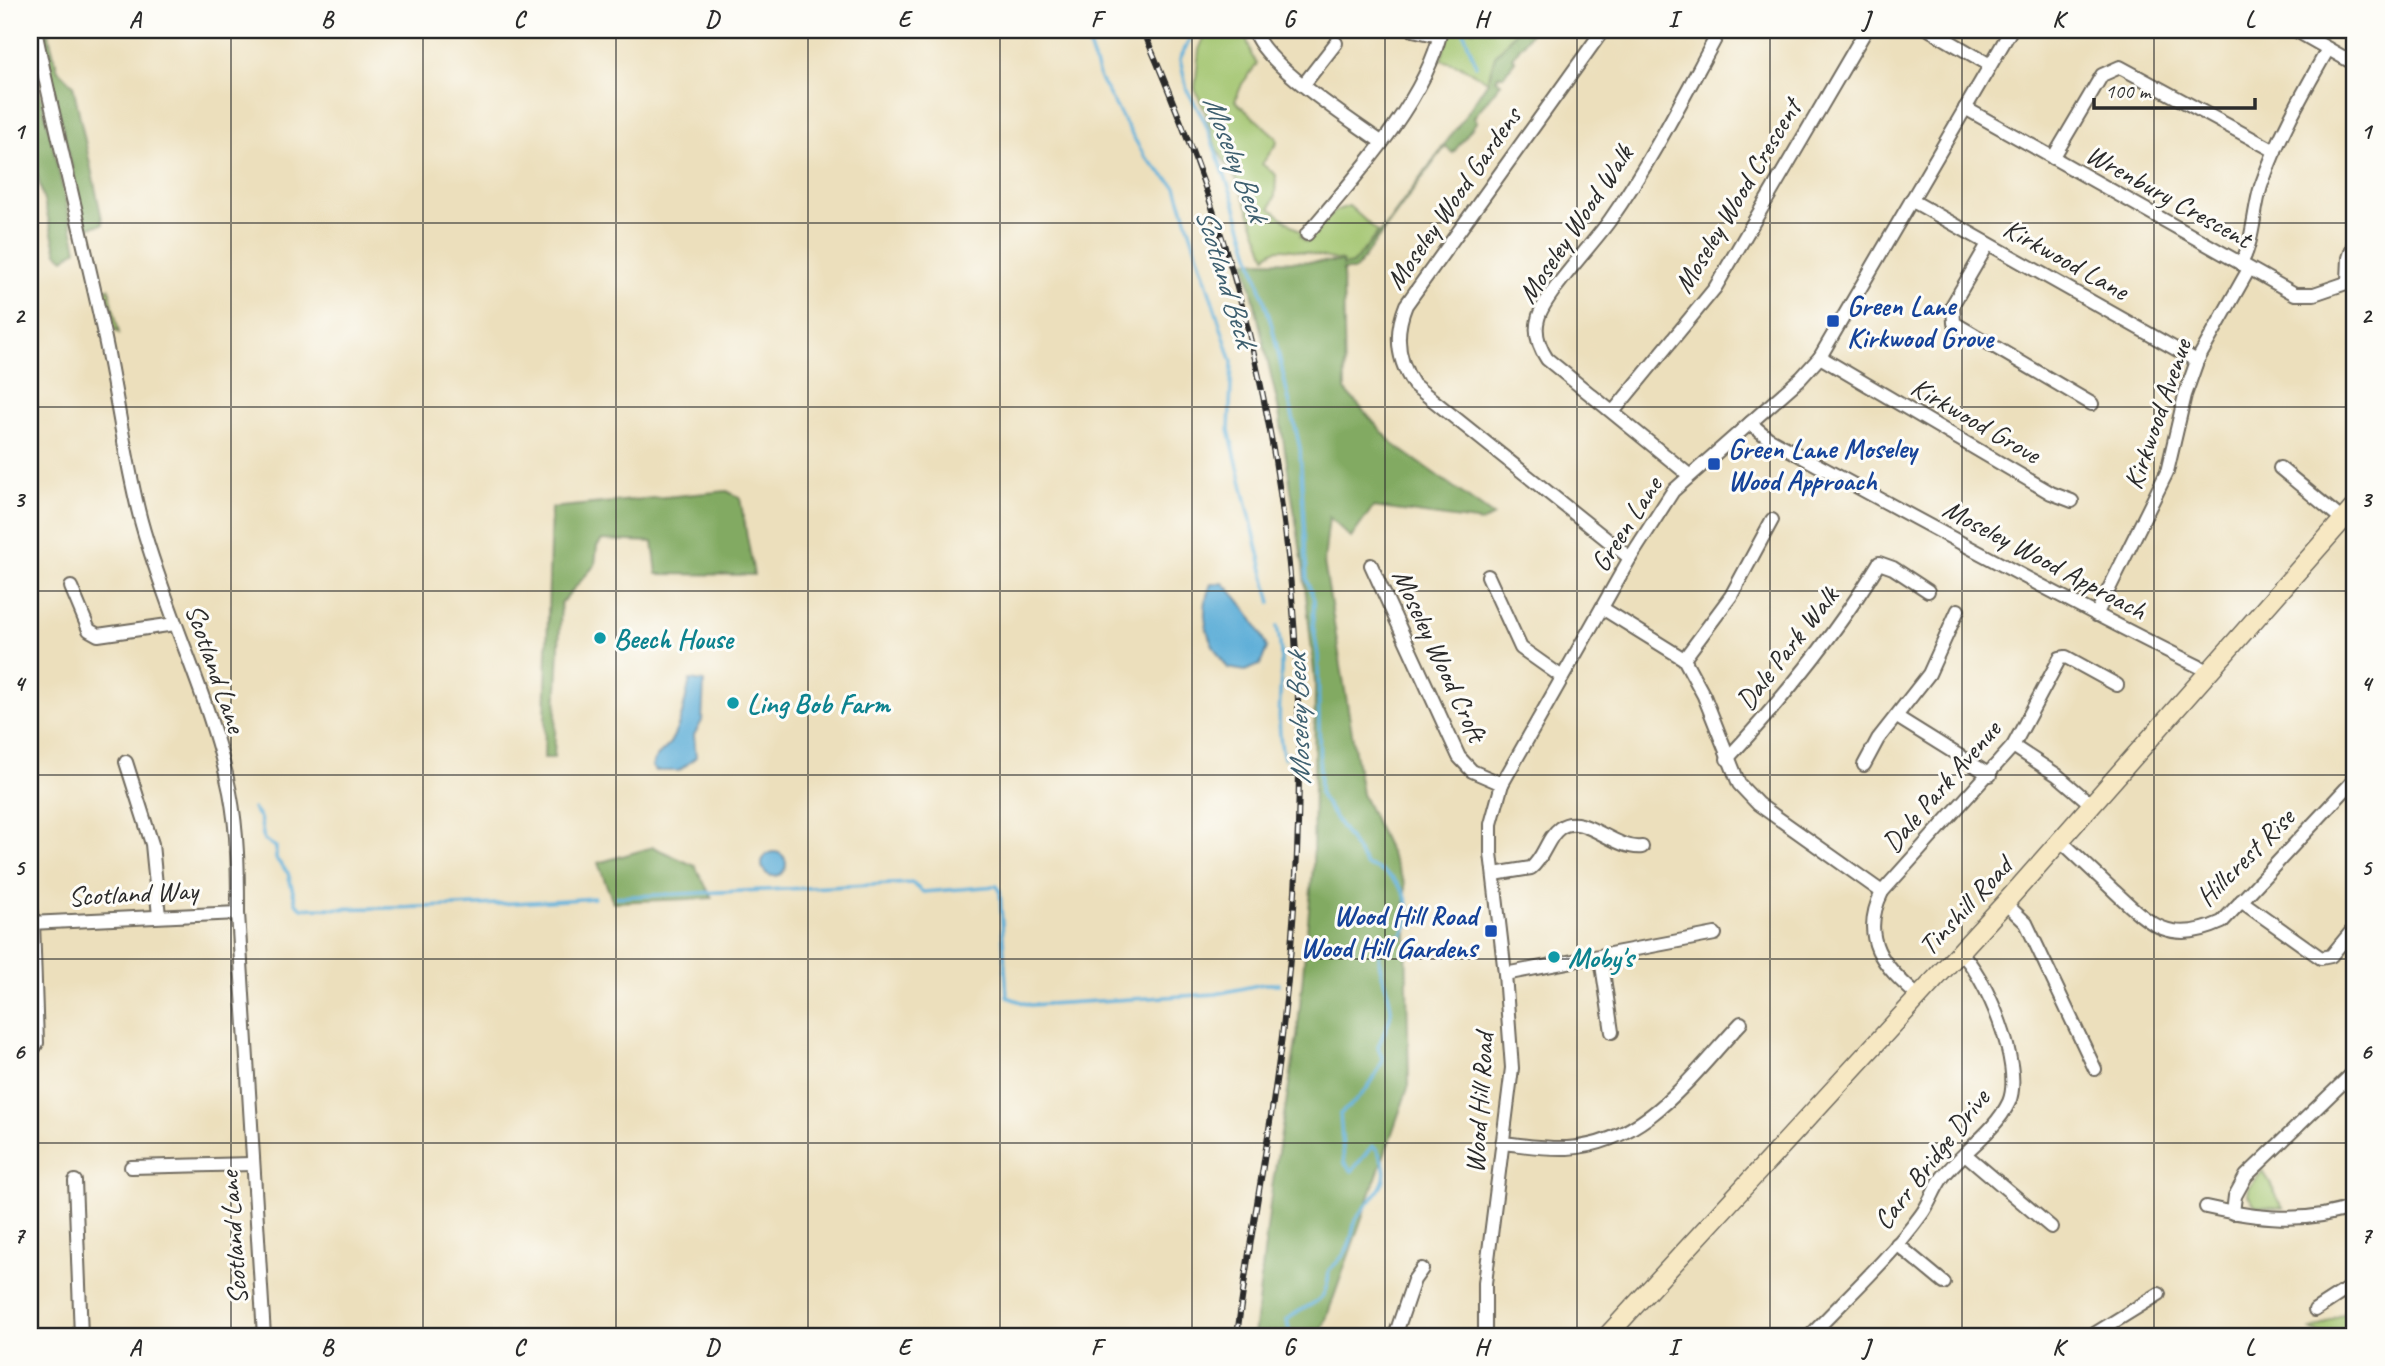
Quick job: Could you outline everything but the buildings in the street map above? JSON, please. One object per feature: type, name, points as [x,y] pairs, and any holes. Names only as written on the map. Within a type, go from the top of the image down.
[{"type":"street","name":"Scotland Lane","points":[[35,30],[105,340],[128,468],[152,559],[210,718],[230,793],[238,845],[238,914],[264,1336]]},
{"type":"street","points":[[1254,30],[1267,54],[1381,142]]},
{"type":"street","points":[[1307,234],[1381,142],[1429,69],[1438,50],[1440,33],[1413,30]]},
{"type":"street","name":"Moseley Wood Gardens","points":[[1603,30],[1406,305],[1400,318],[1398,350],[1402,368],[1414,385],[1630,558]]},
{"type":"street","name":"Moseley Wood Walk","points":[[1689,475],[1546,359],[1539,347],[1538,319],[1543,305],[1611,220],[1665,131],[1720,30]]},
{"type":"street","name":"Moseley Wood Crescent","points":[[1613,412],[1715,288],[1866,30]]},
{"type":"street","points":[[1930,30],[1990,65]]},
{"type":"street","name":"Green Lane","points":[[1493,874],[1491,824],[1502,784],[1659,510],[1689,475],[1750,423],[1820,357],[2011,30]]},
{"type":"street","points":[[2295,30],[2355,64]]},
{"type":"street","points":[[1304,84],[1336,43]]},
{"type":"street","name":"Kirkwood Avenue","points":[[2096,615],[2167,472],[2185,395],[2197,361],[2245,266],[2261,186],[2275,151],[2328,49]]},
{"type":"street","points":[[2053,158],[2102,75],[2120,66],[2275,151]]},
{"type":"street","name":"Wrenbury Crescent","points":[[1965,107],[2245,266],[2305,296],[2352,280]]},
{"type":"street","name":"Kirkwood Lane","points":[[1911,200],[2197,361]]},
{"type":"street","points":[[2352,280],[2349,258],[2355,240]]},
{"type":"street","points":[[1988,244],[1953,304],[1954,323],[2092,404]]},
{"type":"street","name":"Kirkwood Grove","points":[[1820,357],[2051,493],[2072,501]]},
{"type":"street","name":"Moseley Wood Approach","points":[[1750,423],[1768,438],[2096,615],[2210,672]]},
{"type":"street","points":[[2280,468],[2350,514]]},
{"type":"street","name":"Tinshill Road","points":[[1606,1336],[2006,903],[2350,514]]},
{"type":"street","points":[[1684,659],[1731,596],[1772,520]]},
{"type":"street","name":"Dale Park Walk","points":[[1727,760],[1758,726],[1845,616],[1879,563],[1893,568],[1928,591]]},
{"type":"street","name":"Moseley Wood Croft","points":[[1371,565],[1459,757],[1472,771],[1502,784]]},
{"type":"street","points":[[1488,576],[1521,648],[1562,677]]},
{"type":"street","points":[[71,587],[89,630],[98,635],[175,624]]},
{"type":"street","points":[[1602,608],[1673,649],[1684,659],[1704,696],[1727,760],[1739,784],[1758,804],[1882,892]]},
{"type":"street","points":[[1864,765],[1878,739],[1929,674],[1958,610]]},
{"type":"street","name":"Dale Park Avenue","points":[[1918,996],[1891,972],[1875,944],[1873,918],[1882,892],[1990,775],[2013,746],[2060,658],[2066,657],[2117,685]]},
{"type":"street","points":[[1896,718],[1990,775]]},
{"type":"street","points":[[2013,746],[2057,775],[2092,805]]},
{"type":"street","points":[[126,762],[152,845],[159,916]]},
{"type":"street","name":"Hillcrest Rise","points":[[2060,840],[2145,920],[2163,930],[2182,934],[2201,932],[2222,922],[2355,779]]},
{"type":"street","points":[[1493,874],[1531,868],[1556,831],[1573,823],[1581,823],[1622,846],[1642,847]]},
{"type":"street","name":"Wood Hill Road","points":[[1485,1336],[1485,1283],[1512,1054],[1493,874]]},
{"type":"street","points":[[2241,901],[2321,958],[2331,956],[2355,927]]},
{"type":"street","points":[[30,902],[37,1043],[30,1055]]},
{"type":"street","points":[[2006,903],[2025,923],[2095,1069]]},
{"type":"street","name":"Scotland Way","points":[[32,922],[238,914]]},
{"type":"street","points":[[1505,974],[1601,958],[1715,934]]},
{"type":"street","name":"Carr Bridge Drive","points":[[1810,1336],[1897,1244],[1920,1216],[1942,1178],[2001,1114],[2009,1101],[2014,1077],[2011,1056],[1975,969],[1959,951]]},
{"type":"street","points":[[1601,958],[1612,1032]]},
{"type":"street","points":[[1502,1143],[1564,1149],[1583,1147],[1634,1130],[1673,1097],[1741,1023]]},
{"type":"street","points":[[2233,1213],[2235,1196],[2246,1175],[2355,1071]]},
{"type":"street","points":[[1965,1154],[2051,1227]]},
{"type":"street","points":[[131,1167],[252,1164]]},
{"type":"street","points":[[75,1181],[81,1336]]},
{"type":"street","points":[[2206,1207],[2233,1213],[2288,1218],[2355,1206]]},
{"type":"street","points":[[1897,1244],[1944,1283]]},
{"type":"street","points":[[1395,1336],[1414,1280],[1422,1269]]},
{"type":"street","points":[[2315,1310],[2355,1284]]},
{"type":"street","points":[[2091,1336],[2158,1294]]},
{"type":"green space","points":[[40,30],[47,30],[58,70],[73,85],[103,224],[86,228]]},
{"type":"green space","points":[[1207,30],[1244,30],[1257,64],[1242,84],[1235,101],[1276,137],[1277,143],[1262,164],[1276,175],[1275,196],[1270,208],[1302,233],[1300,236],[1306,242],[1334,211],[1349,206],[1378,232],[1352,265],[1343,266],[1342,261],[1288,249],[1275,250],[1266,256],[1237,180],[1216,148],[1195,89],[1199,50]]},
{"type":"green space","points":[[1449,30],[1517,30],[1495,56],[1488,81],[1458,65],[1441,60]]},
{"type":"green space","points":[[1517,30],[1533,30],[1512,58],[1515,61],[1503,76],[1499,75],[1496,79],[1501,83],[1474,117],[1477,121],[1453,153],[1445,147],[1355,270],[1343,270],[1345,390],[1393,444],[1494,516],[1482,522],[1373,507],[1351,538],[1329,517],[1324,562],[1362,794],[1405,884],[1409,1085],[1320,1336],[1254,1336],[1272,1188],[1297,1037],[1313,868],[1315,682],[1303,566],[1278,406],[1245,261],[1343,262],[1343,266],[1352,264],[1386,225],[1463,119],[1488,81],[1495,56]]},
{"type":"green space","points":[[30,34],[33,62],[77,249],[64,259],[57,253],[30,146]]},
{"type":"green space","points":[[109,288],[119,333],[108,324],[101,290]]},
{"type":"green space","points":[[727,491],[740,498],[754,575],[657,574],[653,542],[602,540],[597,546],[595,565],[561,603],[554,758],[544,758],[551,508]]},
{"type":"green space","points":[[653,847],[695,866],[712,898],[613,902],[598,863]]},
{"type":"green space","points":[[2263,1170],[2283,1208],[2256,1206],[2248,1195],[2249,1188]]},
{"type":"green space","points":[[2344,1313],[2355,1316],[2355,1336],[2331,1336],[2311,1330]]},
{"type":"water","points":[[1223,583],[1249,613],[1267,648],[1260,665],[1245,671],[1228,668],[1215,649],[1207,628],[1207,595],[1211,584]]},
{"type":"water","points":[[690,680],[704,682],[702,721],[694,735],[696,757],[679,771],[656,771],[652,767],[653,762],[675,734]]},
{"type":"water","points":[[774,852],[783,855],[786,864],[783,873],[774,876],[765,873],[762,864],[765,855]]},
{"type":"waterway","name":"Scotland Beck","points":[[1084,30],[1100,79],[1145,157],[1176,187],[1232,362],[1229,430],[1271,603]]},
{"type":"waterway","name":"Moseley Beck","points":[[1194,30],[1180,59],[1187,90],[1204,120],[1232,195],[1272,326],[1300,448],[1307,580],[1314,600],[1313,625],[1318,655],[1320,795],[1367,866],[1378,869],[1397,883],[1403,892],[1409,913],[1402,935],[1389,940],[1379,955],[1391,1010],[1378,1047],[1383,1060],[1366,1090],[1340,1114],[1344,1163],[1352,1171],[1372,1146],[1378,1151],[1385,1176],[1379,1190],[1356,1220],[1350,1244],[1340,1260],[1329,1270],[1328,1282],[1321,1297],[1287,1320],[1290,1336]]},
{"type":"waterway","points":[[1463,30],[1476,65]]},
{"type":"waterway","name":"Scotland Beck","points":[[1277,627],[1281,660],[1279,725],[1284,758]]},
{"type":"waterway","points":[[253,809],[260,818],[264,840],[276,847],[276,859],[288,873],[296,903],[302,908],[448,906],[594,898]]},
{"type":"waterway","points":[[616,897],[912,883],[923,892],[997,886],[1000,891],[1007,997],[1030,1005],[1216,994],[1263,984],[1279,984]]},
{"type":"railway","points":[[1143,30],[1207,192],[1245,317],[1272,441],[1293,605],[1299,770],[1292,935],[1279,1058],[1237,1336]]},
{"type":"place","name":"Green Lane Kirkwood Grove","points":[[1833,321]]},
{"type":"place","name":"Green Lane Moseley Wood Approach","points":[[1714,464]]},
{"type":"place","name":"Beech House","points":[[600,638]]},
{"type":"place","name":"Ling Bob Farm","points":[[733,703]]},
{"type":"place","name":"Wood Hill Road Wood Hill Gardens","points":[[1491,931]]},
{"type":"place","name":"Moby's","points":[[1554,957]]}]
